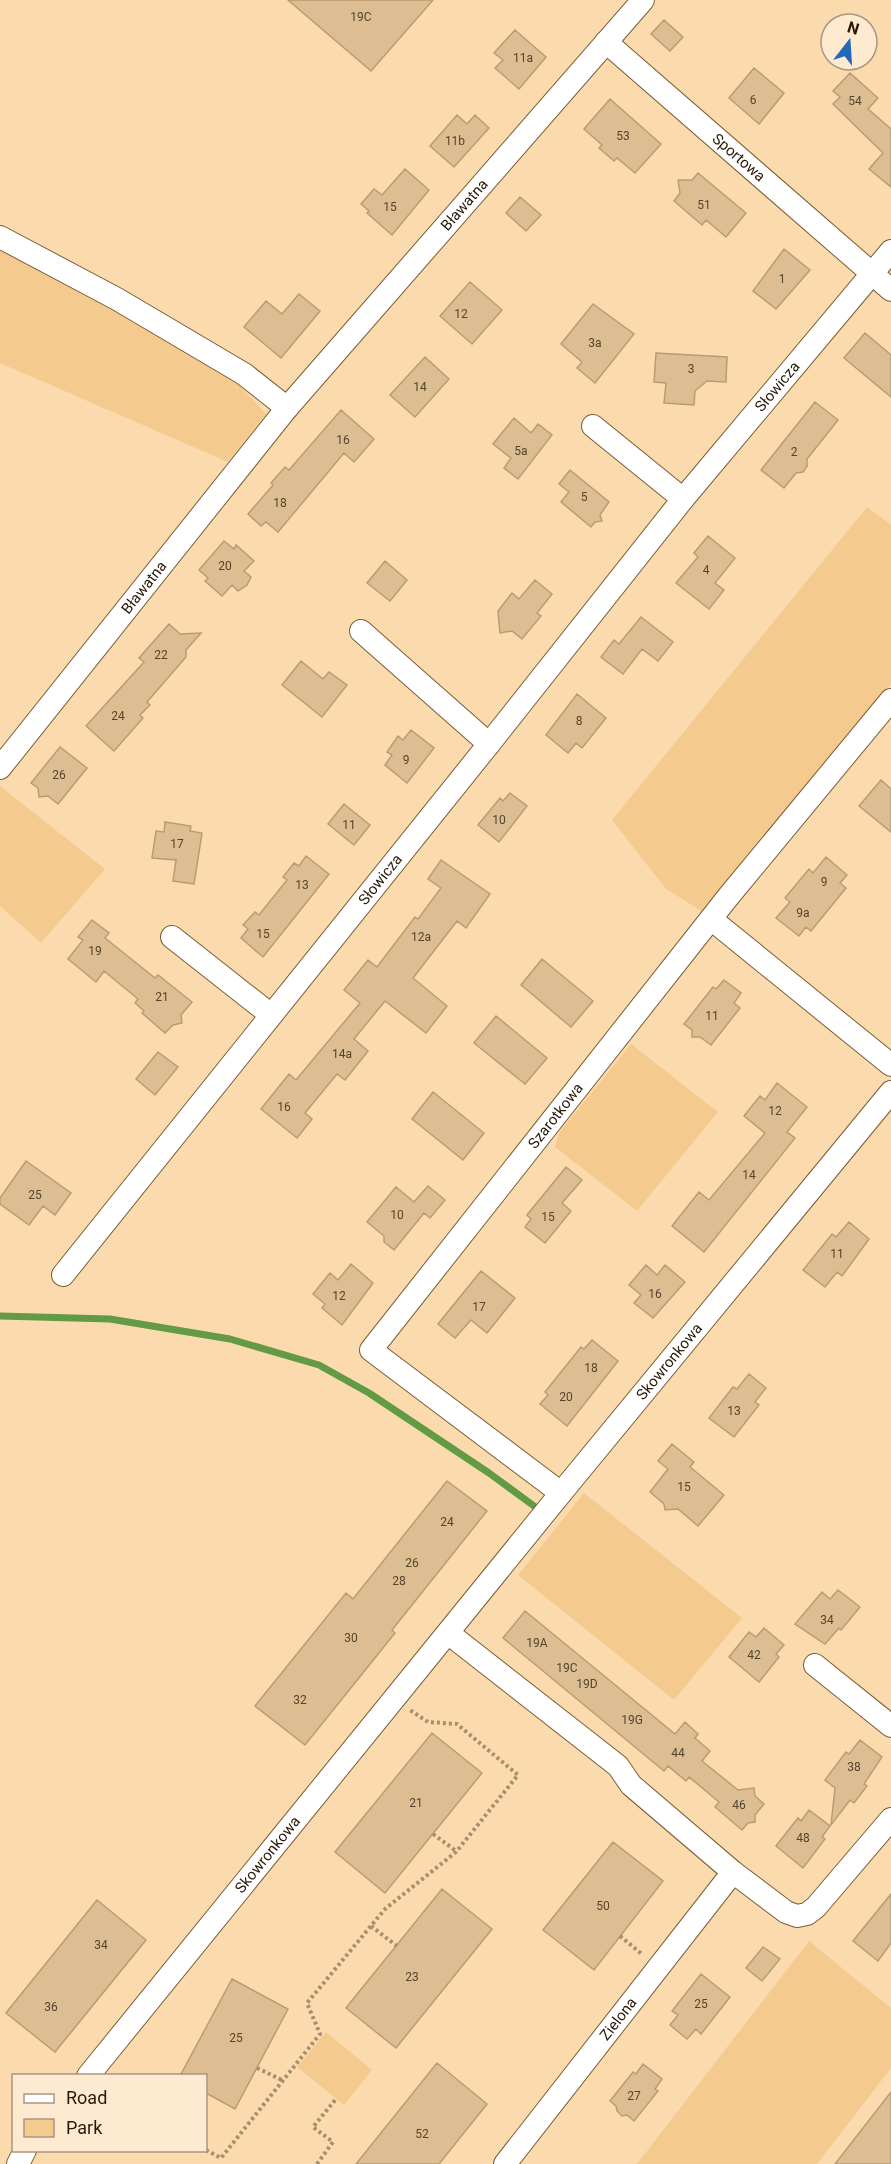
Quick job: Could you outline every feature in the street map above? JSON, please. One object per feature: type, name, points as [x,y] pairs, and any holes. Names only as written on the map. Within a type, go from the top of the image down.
[{"type":"street","name":"Bławatna","points":[[0,768],[286,408],[642,0]]},
{"type":"street","name":"Sportowa","points":[[606,42],[891,290]]},
{"type":"street","points":[[0,237],[117,299],[224,362],[244,374],[286,408]]},
{"type":"street","points":[[872,274],[891,251]]},
{"type":"street","name":"Słowicza","points":[[63,1275],[683,499],[872,274]]},
{"type":"street","points":[[593,426],[683,499]]},
{"type":"street","points":[[362,631],[489,744]]},
{"type":"street","name":"Szarotkowa","points":[[561,1493],[371,1350],[711,919],[891,700]]},
{"type":"street","points":[[711,919],[891,1065]]},
{"type":"street","points":[[172,938],[271,1015]]},
{"type":"street","name":"Skowronkowa","points":[[90,2074],[561,1493],[891,1092]]},
{"type":"street","points":[[448,1633],[618,1766],[631,1785],[733,1872],[786,1912],[797,1916],[807,1914],[891,1819]]},
{"type":"street","points":[[814,1665],[891,1726]]},
{"type":"street","name":"Zielona","points":[[505,2164],[733,1872]]},
{"type":"path","points":[[207,2151],[221,2158],[320,2034],[307,2003],[385,1909],[456,1852],[518,1774],[457,1724],[428,1722],[408,1709],[395,1715],[386,1710]]},
{"type":"path","points":[[433,1834],[456,1852]]},
{"type":"path","points":[[371,1926],[397,1946]]},
{"type":"path","points":[[620,1936],[648,1959]]},
{"type":"path","points":[[257,2068],[282,2080]]},
{"type":"path","points":[[317,2164],[333,2142],[313,2127],[336,2099]]},
{"type":"green space","points":[[0,249],[225,370],[266,414],[228,462],[0,363]]},
{"type":"green space","points":[[867,507],[891,525],[891,684],[706,914],[666,889],[612,820]]},
{"type":"green space","points":[[0,786],[105,869],[41,943],[0,906]]},
{"type":"green space","points":[[631,1044],[718,1112],[637,1211],[555,1147],[559,1133]]},
{"type":"green space","points":[[584,1493],[742,1618],[674,1700],[518,1575]]},
{"type":"green space","points":[[809,1941],[891,2008],[891,2068],[817,2164],[637,2164]]},
{"type":"green space","points":[[326,2032],[372,2070],[344,2105],[297,2067]]},
{"type":"building","points":[[288,0],[433,0],[371,71]]},
{"type":"building","points":[[664,20],[683,37],[670,51],[651,34]]},
{"type":"building","points":[[515,30],[546,57],[519,89],[495,68],[503,60],[494,53]]},
{"type":"building","points":[[754,68],[784,93],[759,124],[729,98]]},
{"type":"building","points":[[850,73],[878,98],[868,109],[891,129],[891,187],[869,169],[883,153],[833,104],[840,97],[833,91]]},
{"type":"building","points":[[610,99],[661,144],[635,173],[617,158],[614,161],[599,148],[602,145],[584,129]]},
{"type":"building","points":[[457,115],[467,124],[475,115],[489,128],[454,167],[430,146]]},
{"type":"building","points":[[405,169],[429,190],[392,235],[367,213],[369,211],[361,204],[374,189],[382,195]]},
{"type":"building","points":[[698,173],[746,213],[726,237],[706,220],[702,225],[674,201],[680,193],[678,180],[692,180]]},
{"type":"building","points":[[520,197],[541,215],[526,231],[506,213]]},
{"type":"building","points":[[784,249],[810,270],[776,309],[753,291]]},
{"type":"building","points":[[470,282],[502,310],[472,344],[440,316]]},
{"type":"building","points":[[299,294],[320,311],[281,358],[244,327],[266,301],[282,314]]},
{"type":"building","points":[[593,304],[634,334],[595,383],[577,368],[582,362],[561,344]]},
{"type":"building","points":[[865,333],[891,355],[891,397],[844,358]]},
{"type":"building","points":[[656,353],[727,357],[726,382],[707,381],[695,391],[694,405],[664,403],[666,383],[654,382]]},
{"type":"building","points":[[425,357],[449,379],[415,417],[390,395]]},
{"type":"building","points":[[815,402],[838,420],[807,459],[807,466],[803,472],[796,473],[784,488],[761,470]]},
{"type":"building","points":[[341,410],[374,439],[354,462],[344,453],[278,532],[266,522],[261,526],[248,514],[285,467],[289,470]]},
{"type":"building","points":[[514,418],[531,433],[538,424],[552,435],[518,479],[504,468],[511,458],[493,444]]},
{"type":"building","points":[[570,470],[609,502],[600,515],[602,521],[595,522],[591,527],[561,502],[569,492],[559,484]]},
{"type":"building","points":[[708,536],[735,558],[715,583],[724,590],[709,609],[676,583],[698,557],[694,553]]},
{"type":"building","points":[[224,541],[234,549],[236,545],[254,561],[244,571],[251,577],[247,585],[238,591],[232,585],[222,596],[205,581],[208,578],[199,570]]},
{"type":"building","points":[[385,561],[407,580],[390,601],[367,583]]},
{"type":"building","points":[[535,580],[552,594],[537,613],[541,616],[522,639],[512,631],[500,633],[498,611],[512,593],[519,599]]},
{"type":"building","points":[[641,617],[673,642],[658,661],[642,649],[623,674],[601,657],[614,640],[619,644]]},
{"type":"building","points":[[169,624],[180,634],[201,633],[186,650],[186,657],[147,702],[150,705],[140,715],[143,718],[114,751],[86,726],[144,662],[139,658]]},
{"type":"building","points":[[301,661],[323,679],[329,672],[347,685],[322,717],[282,685]]},
{"type":"building","points":[[577,694],[606,718],[582,748],[576,743],[568,753],[546,735]]},
{"type":"building","points":[[411,730],[434,748],[407,783],[385,765],[392,755],[387,752],[398,736],[403,740]]},
{"type":"building","points":[[60,747],[87,768],[58,804],[48,796],[39,797],[38,788],[31,783]]},
{"type":"building","points":[[881,780],[891,789],[891,832],[859,806]]},
{"type":"building","points":[[510,793],[527,806],[499,842],[478,825],[500,798],[503,801]]},
{"type":"building","points":[[344,804],[370,825],[354,845],[328,824]]},
{"type":"building","points":[[165,822],[191,826],[190,831],[202,833],[194,884],[173,881],[176,860],[152,858],[156,831],[164,832]]},
{"type":"building","points":[[306,856],[329,874],[263,957],[241,938],[248,929],[243,925],[255,912],[259,915],[287,880],[283,877],[294,863],[299,866]]},
{"type":"building","points":[[826,857],[847,875],[840,883],[846,888],[811,931],[806,927],[799,936],[776,918],[790,902],[785,898],[809,869],[813,873]]},
{"type":"building","points":[[441,860],[490,894],[466,928],[457,921],[413,978],[447,1006],[426,1033],[385,1001],[354,1039],[368,1051],[345,1080],[337,1074],[305,1113],[312,1119],[297,1138],[261,1109],[289,1074],[296,1080],[360,1003],[344,990],[368,960],[377,967],[415,917],[418,919],[441,888],[428,879]]},
{"type":"building","points":[[92,920],[109,933],[105,938],[155,978],[158,975],[192,1002],[181,1015],[182,1023],[173,1025],[165,1033],[142,1013],[144,1011],[135,1003],[138,999],[104,971],[96,982],[68,959],[83,940],[78,937]]},
{"type":"building","points":[[542,959],[593,1001],[571,1027],[521,985]]},
{"type":"building","points":[[724,980],[741,993],[734,1003],[740,1008],[711,1045],[700,1037],[692,1037],[692,1030],[684,1024],[713,987],[716,989]]},
{"type":"building","points":[[496,1016],[547,1058],[525,1084],[474,1043]]},
{"type":"building","points":[[158,1052],[178,1067],[155,1095],[136,1079]]},
{"type":"building","points":[[777,1083],[807,1107],[787,1132],[795,1138],[704,1252],[672,1226],[699,1192],[709,1200],[765,1133],[744,1116],[760,1096],[765,1100]]},
{"type":"building","points":[[433,1092],[484,1133],[463,1160],[412,1119]]},
{"type":"building","points":[[26,1161],[71,1193],[55,1215],[43,1206],[29,1225],[0,1204],[0,1198]]},
{"type":"building","points":[[566,1167],[582,1180],[562,1203],[571,1211],[545,1243],[525,1227],[531,1219],[527,1215]]},
{"type":"building","points":[[428,1186],[445,1200],[430,1218],[424,1213],[394,1250],[384,1242],[384,1236],[367,1222],[396,1187],[414,1202]]},
{"type":"building","points":[[849,1222],[869,1239],[842,1276],[837,1272],[825,1287],[803,1270],[832,1234],[836,1237]]},
{"type":"building","points":[[351,1264],[373,1283],[342,1325],[322,1308],[325,1304],[313,1294],[330,1273],[338,1280]]},
{"type":"building","points":[[646,1265],[657,1275],[665,1265],[685,1282],[653,1318],[634,1303],[641,1295],[629,1285]]},
{"type":"building","points":[[481,1271],[515,1298],[487,1333],[471,1320],[455,1338],[438,1324]]},
{"type":"building","points":[[592,1340],[618,1361],[567,1426],[540,1404],[548,1395],[545,1392],[581,1347],[584,1349]]},
{"type":"building","points":[[749,1374],[766,1388],[755,1402],[759,1405],[734,1437],[709,1418],[733,1387],[737,1389]]},
{"type":"building","points":[[672,1444],[694,1462],[690,1467],[724,1495],[698,1526],[678,1509],[665,1510],[664,1504],[650,1492],[668,1469],[658,1461]]},
{"type":"building","points":[[447,1481],[487,1511],[392,1630],[395,1633],[305,1745],[255,1706],[346,1593],[353,1599]]},
{"type":"building","points":[[838,1590],[860,1607],[841,1630],[839,1628],[825,1644],[795,1624],[822,1592],[830,1599]]},
{"type":"building","points":[[525,1611],[675,1734],[685,1722],[698,1734],[695,1738],[710,1751],[702,1761],[738,1790],[754,1788],[755,1796],[764,1804],[755,1815],[755,1822],[748,1823],[742,1830],[715,1807],[719,1802],[689,1777],[686,1781],[668,1766],[664,1771],[503,1638]]},
{"type":"building","points":[[764,1628],[784,1645],[776,1654],[779,1657],[759,1682],[729,1657],[749,1632],[756,1637]]},
{"type":"building","points":[[432,1733],[482,1773],[385,1893],[335,1852]]},
{"type":"building","points":[[860,1740],[882,1757],[864,1784],[867,1786],[854,1803],[850,1800],[831,1825],[835,1788],[825,1780],[846,1752],[849,1754]]},
{"type":"building","points":[[809,1810],[830,1826],[822,1837],[825,1839],[803,1868],[776,1846],[798,1818],[801,1821]]},
{"type":"building","points":[[613,1842],[663,1881],[594,1970],[543,1930]]},
{"type":"building","points":[[442,1889],[492,1929],[396,2048],[346,2008]]},
{"type":"building","points":[[891,1894],[891,1943],[878,1961],[853,1941]]},
{"type":"building","points":[[97,1900],[146,1940],[55,2052],[6,2013]]},
{"type":"building","points":[[763,1947],[780,1959],[762,1981],[746,1968]]},
{"type":"building","points":[[701,1974],[730,1997],[701,2034],[696,2029],[687,2039],[670,2025],[678,2015],[672,2011]]},
{"type":"building","points":[[232,1979],[288,2009],[235,2109],[207,2094],[207,2074],[181,2074]]},
{"type":"building","points":[[437,2063],[487,2104],[439,2164],[356,2164]]},
{"type":"building","points":[[643,2064],[662,2079],[655,2089],[658,2091],[634,2121],[627,2115],[622,2116],[610,2101],[633,2072],[636,2074]]},
{"type":"building","points":[[891,2092],[891,2164],[835,2164]]},
{"type":"waterway","points":[[0,1316],[110,1319],[230,1339],[319,1365],[369,1393],[489,1473],[534,1506]]}]
